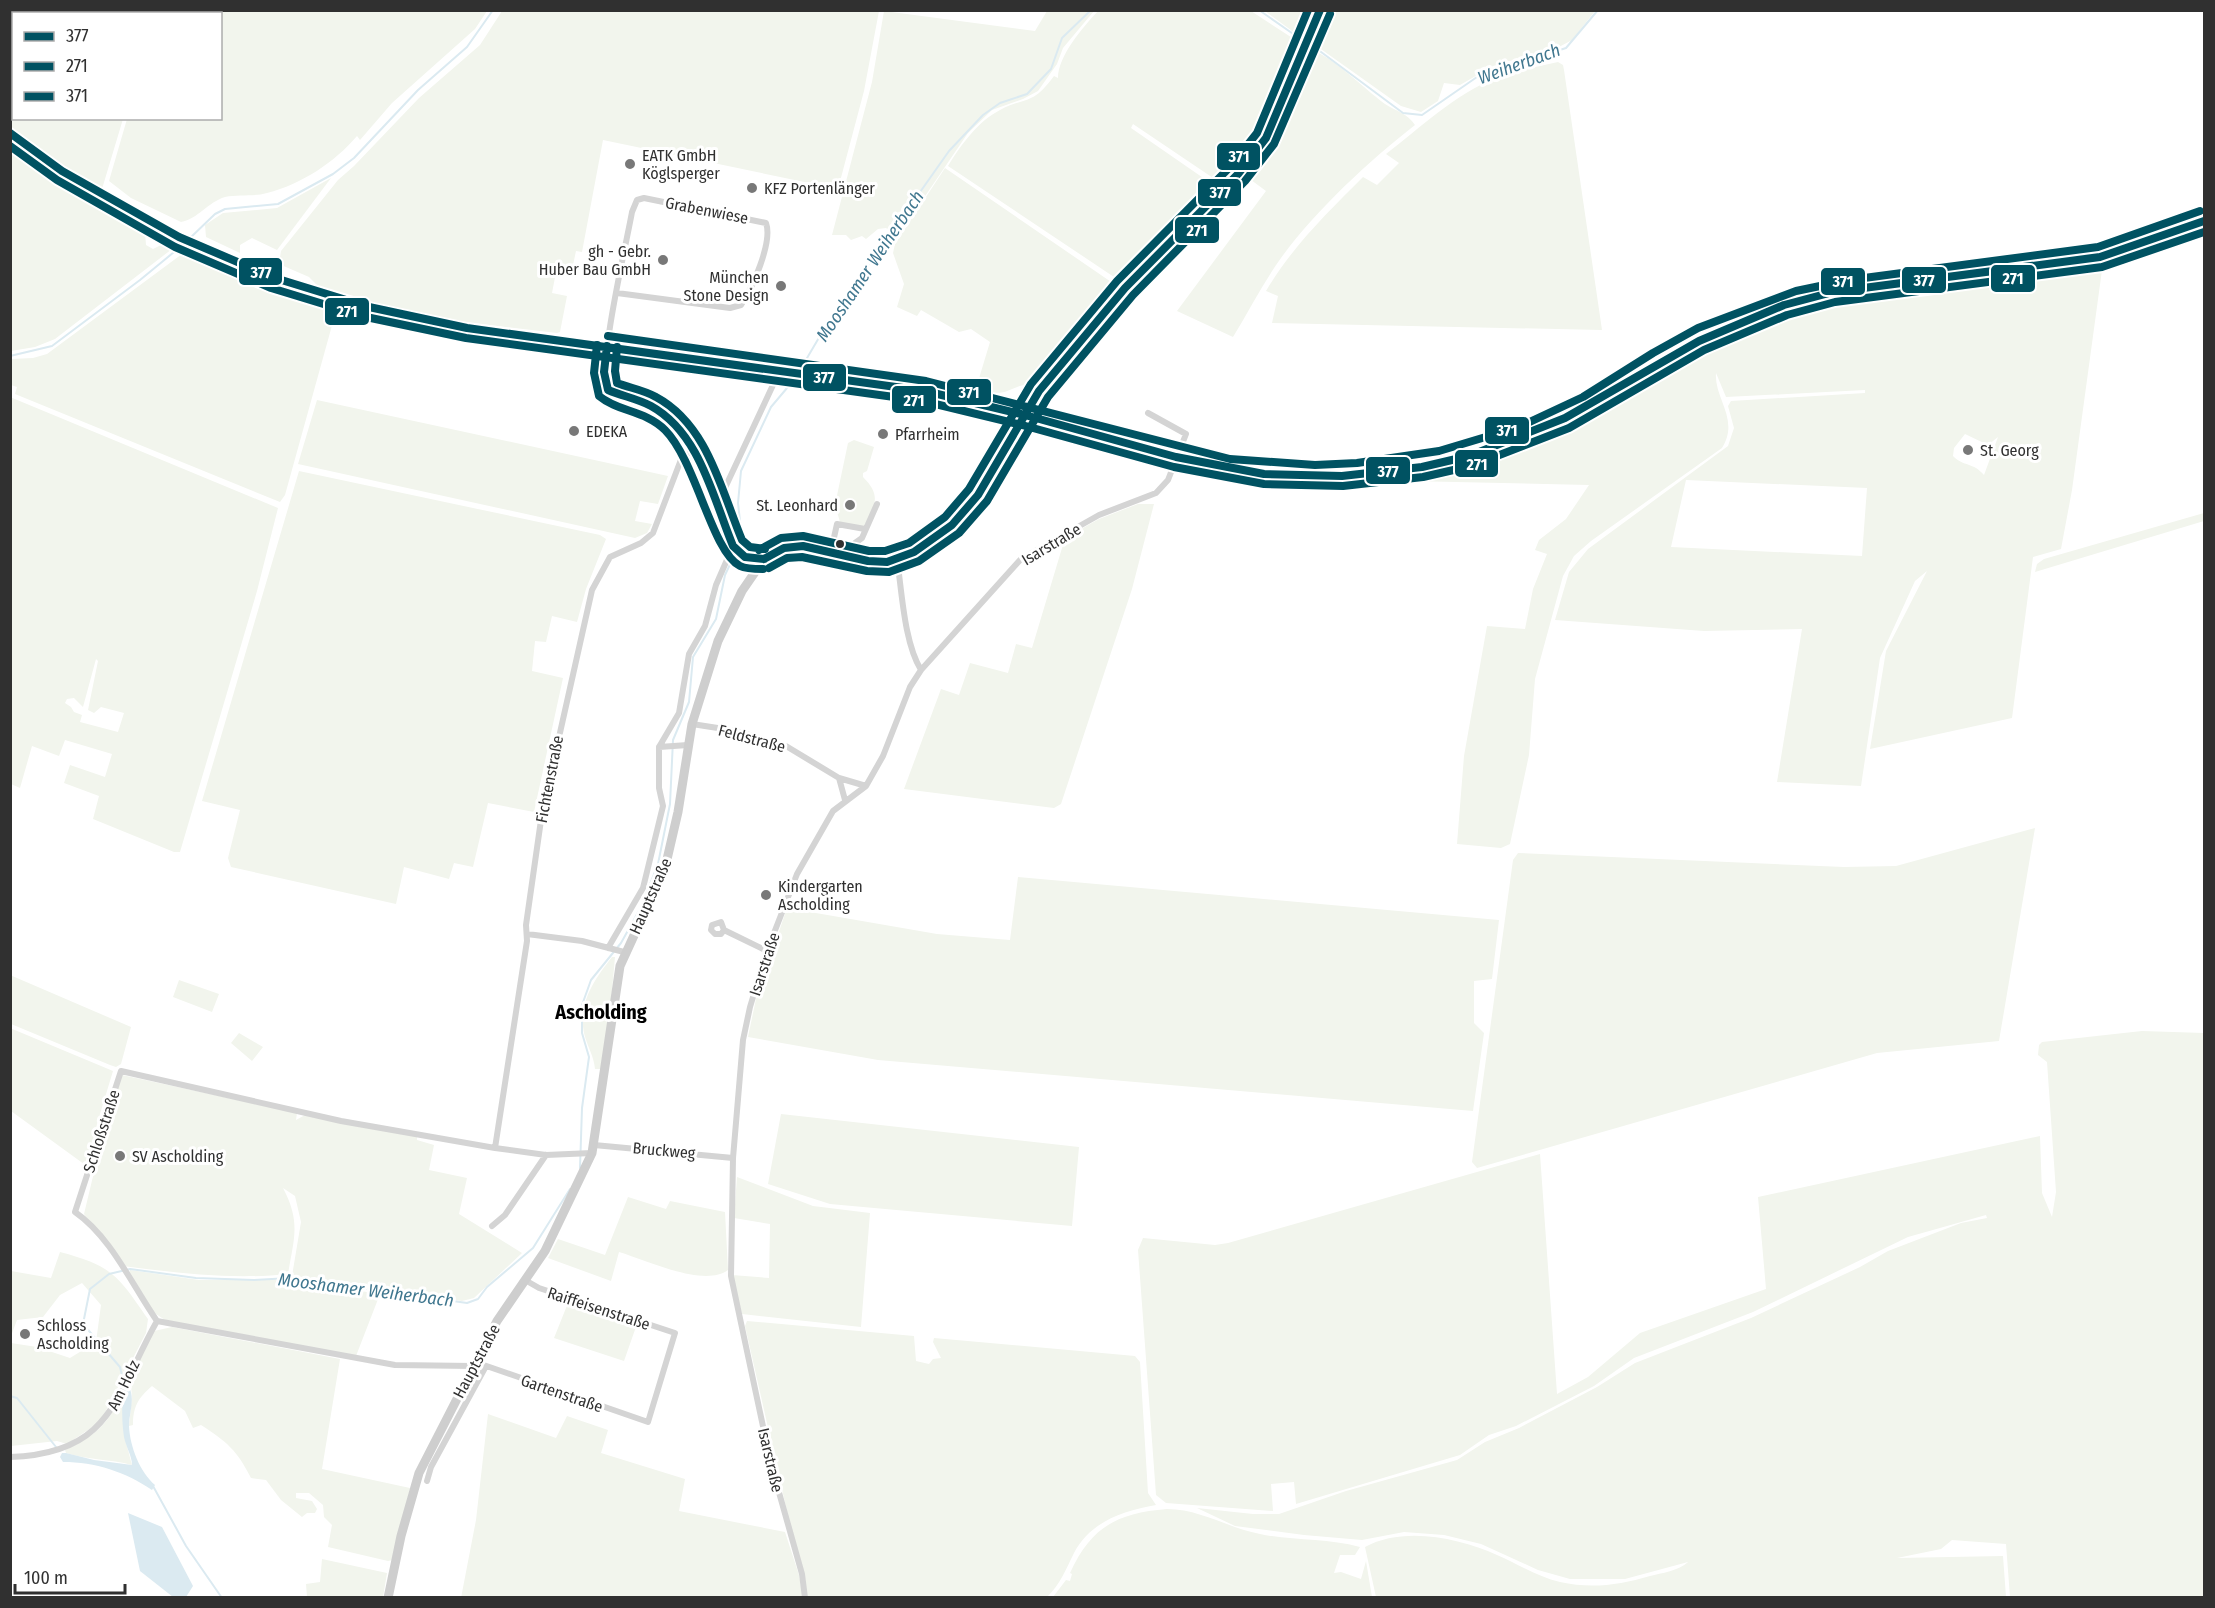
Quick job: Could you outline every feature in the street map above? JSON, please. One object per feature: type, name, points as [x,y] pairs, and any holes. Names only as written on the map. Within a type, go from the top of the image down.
[{"type":"main road","points":[[764,558],[774,551],[794,546],[831,551],[877,562],[897,559],[941,535],[965,513],[1039,392],[1083,337],[1160,250],[1238,174],[1260,146],[1281,108],[1320,10]]},
{"type":"main road","points":[[10,133],[62,171],[179,237],[275,278],[369,307],[467,328],[810,373],[925,391],[1026,415],[1176,457],[1228,469],[1264,474],[1342,476],[1422,467],[1469,456],[1565,418],[1699,341],[1784,305],[1833,292],[2100,257],[2141,245],[2205,221]]},
{"type":"main road","name":"Hauptstraße","points":[[388,1598],[404,1524],[419,1473],[496,1321],[525,1280],[569,1205],[587,1151],[618,973],[616,950],[665,868],[678,812],[683,746],[718,640],[754,572],[764,558]]},
{"type":"street","name":"Grabenwiese","points":[[617,292],[730,308],[741,305],[763,256],[768,234],[766,223],[644,198],[638,200],[632,212],[617,292],[607,346],[604,372],[608,390],[657,409],[680,431],[692,450]]},
{"type":"street","points":[[717,505],[780,370]]},
{"type":"street","name":"Isarstraße","points":[[805,1598],[802,1574],[771,1464],[731,1276],[733,1158],[743,1040],[750,1007],[767,951],[797,874],[826,820],[845,800],[866,786],[883,756],[910,687],[921,670],[1021,559],[1099,515],[1156,493],[1168,480],[1186,434],[1148,413]]},
{"type":"street","points":[[692,450],[735,548],[745,557],[754,572]]},
{"type":"street","name":"Fichtenstraße","points":[[495,1148],[527,934],[542,813],[558,731],[592,590],[610,557],[641,543],[652,533],[682,457],[692,450]]},
{"type":"street","points":[[849,556],[855,543],[862,538],[877,504]]},
{"type":"street","points":[[831,551],[837,524],[865,529]]},
{"type":"street","points":[[527,934],[582,940],[616,950],[643,888],[663,806],[659,788],[659,747],[679,713],[689,654],[705,626],[719,575],[735,548]]},
{"type":"street","points":[[745,557],[764,558]]},
{"type":"street","points":[[897,559],[908,630],[915,661],[921,670]]},
{"type":"street","name":"Feldstraße","points":[[692,724],[737,731],[786,746],[839,778],[866,786]]},
{"type":"street","points":[[659,747],[683,746]]},
{"type":"street","points":[[839,778],[845,800]]},
{"type":"street","points":[[724,930],[767,951]]},
{"type":"street","name":"Schloßstraße","points":[[157,1321],[106,1244],[75,1212],[121,1071],[341,1121],[495,1148],[546,1155],[587,1151]]},
{"type":"street","name":"Bruckweg","points":[[587,1151],[733,1158]]},
{"type":"street","points":[[492,1226],[505,1215],[546,1155]]},
{"type":"street","name":"Raiffeisenstraße","points":[[525,1280],[539,1288],[675,1333],[648,1422]]},
{"type":"street","points":[[157,1321],[384,1364],[418,1367],[474,1364]]},
{"type":"street","name":"Am Holz","points":[[10,1456],[39,1455],[58,1450],[81,1440],[102,1424],[157,1321]]},
{"type":"street","name":"Gartenstraße","points":[[474,1364],[486,1366],[648,1422]]},
{"type":"street","points":[[427,1481],[431,1467],[486,1366]]},
{"type":"shaded area","points":[[159,10],[487,11],[475,29],[392,103],[360,140],[357,136],[339,155],[317,171],[293,184],[267,193],[219,199],[193,218],[181,222],[131,198],[109,181],[127,120],[222,120],[222,12],[158,12]]},
{"type":"shaded area","points":[[10,11],[155,11],[12,12],[12,120],[123,120],[102,189],[51,159],[11,129]]},
{"type":"shaded area","points":[[502,11],[879,11],[864,91],[838,189],[603,140],[582,252],[576,251],[572,270],[557,267],[552,293],[567,296],[560,332],[557,333],[456,321],[367,302],[322,290],[309,277],[279,264],[281,251],[338,180],[419,98],[480,45]]},
{"type":"shaded area","points":[[884,11],[1035,31],[1047,11],[1094,11],[1063,48],[1057,64],[1038,91],[992,110],[968,133],[898,236],[886,228],[878,229],[866,239],[862,236],[851,240],[846,235],[832,235],[872,82]]},
{"type":"shaded area","points":[[1098,11],[1251,11],[1297,41],[1296,45],[1300,47],[1278,102],[1259,140],[1236,172],[1222,184],[1133,124],[1131,128],[1212,184],[1162,229],[1117,279],[948,166],[964,142],[984,121],[1000,110],[1034,96],[1054,76],[1058,78],[1062,60],[1067,51]]},
{"type":"shaded area","points":[[1265,11],[1299,11],[1310,15],[1315,11],[1306,33],[1301,32],[1299,36]]},
{"type":"shaded area","points":[[1323,11],[1595,11],[1572,40],[1559,47],[1493,66],[1460,85],[1444,83],[1438,101],[1421,112],[1401,106],[1311,42],[1318,39],[1317,36],[1312,38]]},
{"type":"shaded area","points":[[1308,48],[1338,66],[1385,104],[1409,118],[1415,125],[1362,170],[1294,241],[1274,268],[1233,337],[1177,311],[1266,191],[1247,177],[1250,174],[1246,170]]},
{"type":"shaded area","points":[[1558,62],[1563,65],[1564,70],[1602,330],[1272,323],[1278,296],[1266,291],[1276,275],[1311,231],[1363,177],[1377,185],[1399,163],[1386,154],[1438,112],[1466,93],[1496,78]]},
{"type":"shaded area","points":[[11,148],[61,184],[145,232],[146,245],[153,249],[165,243],[172,249],[55,339],[35,347],[11,351]]},
{"type":"shaded area","points":[[945,168],[1117,286],[1114,294],[1034,384],[997,393],[980,389],[977,385],[990,342],[971,329],[959,332],[921,310],[917,316],[897,307],[904,284],[893,253],[895,244]]},
{"type":"shaded area","points":[[331,178],[277,250],[252,238],[240,245],[240,253],[206,237],[205,225],[223,213],[277,208]]},
{"type":"shaded area","points":[[182,254],[272,290],[336,311],[285,495],[280,502],[15,394],[17,387],[11,385],[11,359],[33,358],[47,354]]},
{"type":"shaded area","points":[[2066,269],[2083,273],[2102,270],[2072,490],[2061,549],[2033,557],[2012,718],[1870,749],[1886,651],[1927,571],[1915,581],[1880,658],[1861,786],[1777,782],[1802,629],[1704,631],[1555,620],[1569,572],[1588,549],[1728,446],[1734,428],[1728,406],[1731,401],[1865,393],[1865,390],[1726,397],[1716,373],[1716,382],[1725,409],[1728,428],[1727,438],[1722,448],[1591,541],[1574,556],[1563,576],[1535,679],[1529,755],[1510,844],[1501,848],[1457,844],[1464,756],[1487,626],[1525,629],[1533,589],[1547,554],[1535,550],[1539,540],[1566,519],[1589,485],[1361,480],[1443,469],[1494,455],[1563,425],[1657,371],[1668,375],[1673,367],[1670,362],[1748,323],[1843,297]],"holes":[[[1965,434],[1988,445],[1998,437],[1984,475],[1953,456],[1954,448]],[[1686,480],[1867,488],[1862,556],[1671,547]]]},
{"type":"shaded area","points":[[350,308],[498,337],[585,348],[584,356],[433,331],[344,312]]},
{"type":"shaded area","points":[[10,397],[278,508],[257,591],[180,852],[174,852],[93,819],[99,796],[64,783],[70,765],[105,777],[112,754],[65,740],[59,756],[32,746],[20,788],[11,784]],"holes":[[[96,659],[98,661],[88,710],[94,713],[101,707],[124,713],[118,732],[80,722],[82,715],[74,712],[65,703],[67,699],[74,698],[83,707]]]},
{"type":"shaded area","points":[[317,400],[668,476],[658,504],[640,501],[635,521],[652,524],[647,533],[635,538],[298,464]]},
{"type":"shaded area","points":[[854,440],[874,447],[863,477],[873,490],[875,501],[864,527],[840,522],[835,505],[848,443]]},
{"type":"shaded area","points":[[299,471],[600,535],[606,539],[586,589],[577,622],[552,616],[546,642],[535,641],[532,671],[563,678],[534,812],[488,803],[473,867],[454,863],[449,879],[404,867],[396,904],[231,867],[228,858],[240,810],[202,801]]},
{"type":"shaded area","points":[[1138,504],[1154,504],[1132,589],[1061,804],[1054,808],[904,789],[941,689],[959,695],[970,663],[1008,673],[1016,644],[1032,648],[1065,538],[1099,519]]},
{"type":"shaded area","points":[[2204,513],[2204,521],[2035,572],[2037,564],[2044,559]]},
{"type":"shaded area","points":[[2035,828],[1999,1041],[1877,1053],[1477,1168],[1472,1162],[1513,860],[1518,853],[1844,867],[1896,866]]},
{"type":"shaded area","points":[[1018,877],[1499,920],[1492,979],[1474,981],[1474,1023],[1484,1033],[1473,1111],[878,1060],[748,1037],[756,999],[787,908],[937,934],[1010,940]]},
{"type":"shaded area","points":[[612,957],[615,957],[605,1069],[595,1069],[584,1033],[583,1012],[589,992]]},
{"type":"shaded area","points":[[10,975],[131,1027],[121,1064],[116,1067],[110,1065],[11,1024]]},
{"type":"shaded area","points":[[179,980],[219,994],[212,1012],[173,997]]},
{"type":"shaded area","points":[[10,1028],[113,1071],[97,1124],[88,1167],[11,1111]]},
{"type":"shaded area","points":[[2142,1031],[2204,1033],[2204,1597],[2010,1597],[2006,1544],[1952,1540],[1941,1549],[1897,1558],[2003,1556],[2006,1597],[1376,1597],[1365,1547],[1397,1537],[1449,1539],[1497,1555],[1544,1577],[1583,1585],[1628,1582],[1675,1570],[1688,1562],[1625,1579],[1570,1579],[1538,1570],[1481,1544],[1444,1535],[1404,1532],[1362,1540],[1304,1535],[1235,1526],[1197,1508],[1253,1514],[1279,1514],[1346,1491],[1457,1460],[1485,1442],[1519,1428],[1597,1387],[1635,1363],[1751,1318],[1860,1267],[1888,1251],[1961,1223],[1987,1218],[1986,1215],[1908,1237],[1753,1312],[1634,1358],[1594,1386],[1516,1426],[1489,1435],[1460,1455],[1296,1504],[1294,1482],[1271,1484],[1273,1511],[1166,1503],[1156,1495],[1138,1250],[1143,1238],[1215,1245],[1228,1243],[1540,1154],[1557,1394],[1588,1377],[1640,1333],[1766,1289],[1758,1197],[2040,1136],[2042,1193],[2052,1217],[2056,1192],[2047,1062],[2038,1055],[2039,1045],[2042,1042]]},
{"type":"shaded area","points":[[239,1033],[263,1047],[252,1061],[231,1043]]},
{"type":"shaded area","points":[[122,1075],[297,1113],[296,1120],[305,1115],[417,1135],[417,1140],[434,1145],[429,1170],[467,1178],[459,1214],[522,1253],[474,1298],[462,1301],[292,1276],[301,1222],[295,1196],[283,1188],[289,1200],[294,1221],[294,1240],[288,1274],[226,1276],[123,1266],[84,1214],[101,1143]]},
{"type":"shaded area","points":[[781,1114],[1079,1147],[1072,1226],[830,1204],[768,1184]]},
{"type":"shaded area","points":[[737,1177],[813,1206],[870,1213],[861,1327],[742,1314],[732,1275],[769,1278],[770,1224],[734,1218]]},
{"type":"shaded area","points":[[628,1197],[666,1209],[670,1201],[725,1212],[728,1270],[718,1275],[690,1274],[619,1252],[611,1281],[548,1258],[558,1239],[605,1255]]},
{"type":"shaded area","points":[[60,1252],[92,1262],[113,1275],[129,1292],[148,1319],[146,1333],[100,1422],[67,1444],[57,1441],[11,1446],[11,1343],[37,1347],[70,1358],[96,1342],[101,1305],[82,1283],[60,1295],[43,1317],[17,1320],[11,1336],[11,1271],[51,1278]]},
{"type":"shaded area","points":[[130,1270],[199,1280],[289,1280],[380,1294],[356,1356],[165,1320],[153,1312],[129,1275]]},
{"type":"shaded area","points":[[568,1303],[637,1324],[624,1361],[554,1338]]},
{"type":"shaded area","points":[[747,1321],[914,1336],[916,1361],[929,1364],[933,1359],[941,1358],[933,1342],[934,1338],[1135,1356],[1140,1362],[1148,1493],[1156,1505],[1120,1514],[1089,1533],[1074,1553],[1059,1582],[1047,1597],[807,1597],[805,1577],[791,1529],[745,1326]]},
{"type":"shaded area","points":[[172,1327],[340,1359],[322,1469],[410,1488],[393,1560],[388,1561],[328,1547],[332,1525],[324,1517],[323,1505],[309,1493],[296,1493],[296,1498],[312,1501],[317,1509],[315,1513],[307,1513],[302,1517],[281,1500],[266,1480],[251,1478],[236,1453],[225,1442],[201,1425],[193,1428],[185,1411],[152,1386],[137,1403],[133,1425],[129,1426],[132,1396],[130,1377],[154,1331]]},
{"type":"shaded area","points":[[128,1385],[132,1400],[129,1426],[131,1442],[140,1466],[155,1485],[152,1490],[121,1473],[98,1466],[63,1462],[60,1457],[62,1453],[66,1453],[94,1460],[132,1465],[124,1437],[122,1418],[125,1390]]},
{"type":"shaded area","points":[[123,1390],[125,1439],[132,1465],[66,1453],[65,1450],[86,1439],[101,1427],[113,1411]]},
{"type":"shaded area","points":[[488,1414],[556,1438],[567,1416],[608,1430],[601,1453],[685,1479],[679,1511],[785,1532],[799,1575],[803,1598],[461,1598],[476,1520]]},
{"type":"shaded area","points":[[1167,1509],[1191,1512],[1260,1534],[1360,1547],[1355,1555],[1340,1555],[1334,1573],[1341,1572],[1361,1579],[1366,1561],[1372,1597],[1053,1597],[1066,1580],[1070,1581],[1072,1574],[1070,1573],[1087,1544],[1108,1525],[1134,1514]]},
{"type":"shaded area","points":[[128,1513],[162,1527],[193,1586],[186,1597],[173,1597],[140,1571]]},
{"type":"shaded area","points":[[322,1559],[387,1573],[383,1597],[307,1597],[306,1584],[320,1582]]},
{"type":"waterway","points":[[189,239],[215,214],[225,209],[278,204],[333,174],[354,158],[418,90],[467,47],[493,10]]},
{"type":"waterway","name":"Mooshamer Weiherbach","points":[[800,370],[827,324],[949,151],[983,115],[1000,103],[1027,94],[1051,69],[1062,38],[1091,10]]},
{"type":"waterway","name":"Weiherbach","points":[[1259,10],[1299,38]]},
{"type":"waterway","name":"Weiherbach","points":[[1313,46],[1403,113],[1422,115],[1477,77],[1566,48],[1598,10]]},
{"type":"waterway","points":[[10,356],[52,346],[185,243]]},
{"type":"waterway","name":"Mooshamer Weiherbach","points":[[580,1168],[582,1108],[589,1057],[582,1033],[582,1005],[591,980],[621,943],[641,907],[658,864],[670,804],[673,740],[689,702],[693,657],[716,619],[725,575],[742,539],[738,503],[741,471],[771,407],[798,375]]},
{"type":"waterway","name":"Mooshamer Weiherbach","points":[[124,1384],[120,1367],[83,1324],[90,1289],[109,1274],[130,1269],[196,1278],[254,1280],[290,1278],[467,1303],[478,1299],[487,1287],[533,1248],[570,1189]]},
{"type":"waterway","points":[[10,1396],[17,1398],[56,1447]]},
{"type":"waterway","points":[[153,1486],[186,1546],[222,1598]]},
{"type":"transit line","name":"371","points":[[759,550],[781,538],[803,536],[869,551],[885,551],[909,543],[945,517],[969,489],[1031,384],[1117,281],[1230,167],[1257,133],[1308,10]]},
{"type":"transit line","name":"377","points":[[764,559],[784,548],[803,546],[868,561],[887,562],[914,552],[952,525],[978,495],[1039,391],[1125,288],[1238,174],[1266,138],[1320,10]]},
{"type":"transit line","name":"271","points":[[769,568],[787,558],[802,557],[867,571],[889,572],[919,561],[959,533],[987,501],[1048,397],[1133,295],[1245,181],[1274,144],[1330,14]]},
{"type":"transit line","name":"377","points":[[10,133],[62,171],[179,237],[275,278],[369,307],[467,328],[925,391],[1025,415],[1176,457],[1264,474],[1342,476],[1422,467],[1469,456],[1565,418],[1699,341],[1784,305],[1833,292],[2100,257],[2204,221]]},
{"type":"transit line","name":"271","points":[[10,146],[57,180],[175,247],[271,288],[366,317],[466,338],[923,401],[1022,425],[1174,467],[1264,484],[1343,486],[1423,477],[1471,466],[1569,428],[1704,350],[1787,315],[1835,302],[2102,267],[2204,232]]},
{"type":"transit line","name":"371","points":[[608,336],[926,381],[1230,459],[1315,465],[1357,463],[1439,451],[1519,427],[1583,397],[1698,328],[1796,291],[1849,280],[2098,247],[2200,211]]},
{"type":"transit line","name":"271","points":[[597,345],[594,373],[599,396],[649,418],[665,430],[686,462],[712,525],[730,557],[742,567],[763,569]]},
{"type":"transit line","name":"377","points":[[607,346],[604,372],[608,390],[651,406],[668,418],[682,433],[703,468],[733,546],[745,557],[764,559]]},
{"type":"transit line","name":"371","points":[[617,347],[615,371],[617,383],[656,397],[674,409],[688,424],[701,441],[711,460],[742,540],[750,547],[765,549]]},
{"type":"place","name":"EATK GmbH Köglsperger","points":[[630,164]]},
{"type":"place","name":"KFZ Portenlänger","points":[[752,188]]},
{"type":"place","name":"gh - Gebr. Huber Bau GmbH","points":[[663,260]]},
{"type":"place","name":"München Stone Design","points":[[781,286]]},
{"type":"place","name":"EDEKA","points":[[574,431]]},
{"type":"place","name":"Pfarrheim","points":[[883,434]]},
{"type":"place","name":"St. Georg","points":[[1968,450]]},
{"type":"place","name":"St. Leonhard","points":[[850,505]]},
{"type":"place","name":"Kindergarten Ascholding","points":[[766,895]]},
{"type":"place","name":"SV Ascholding","points":[[120,1156]]},
{"type":"place","name":"Schloss Ascholding","points":[[25,1334]]},
{"type":"district","name":"Ascholding","points":[[601,1012]]}]
